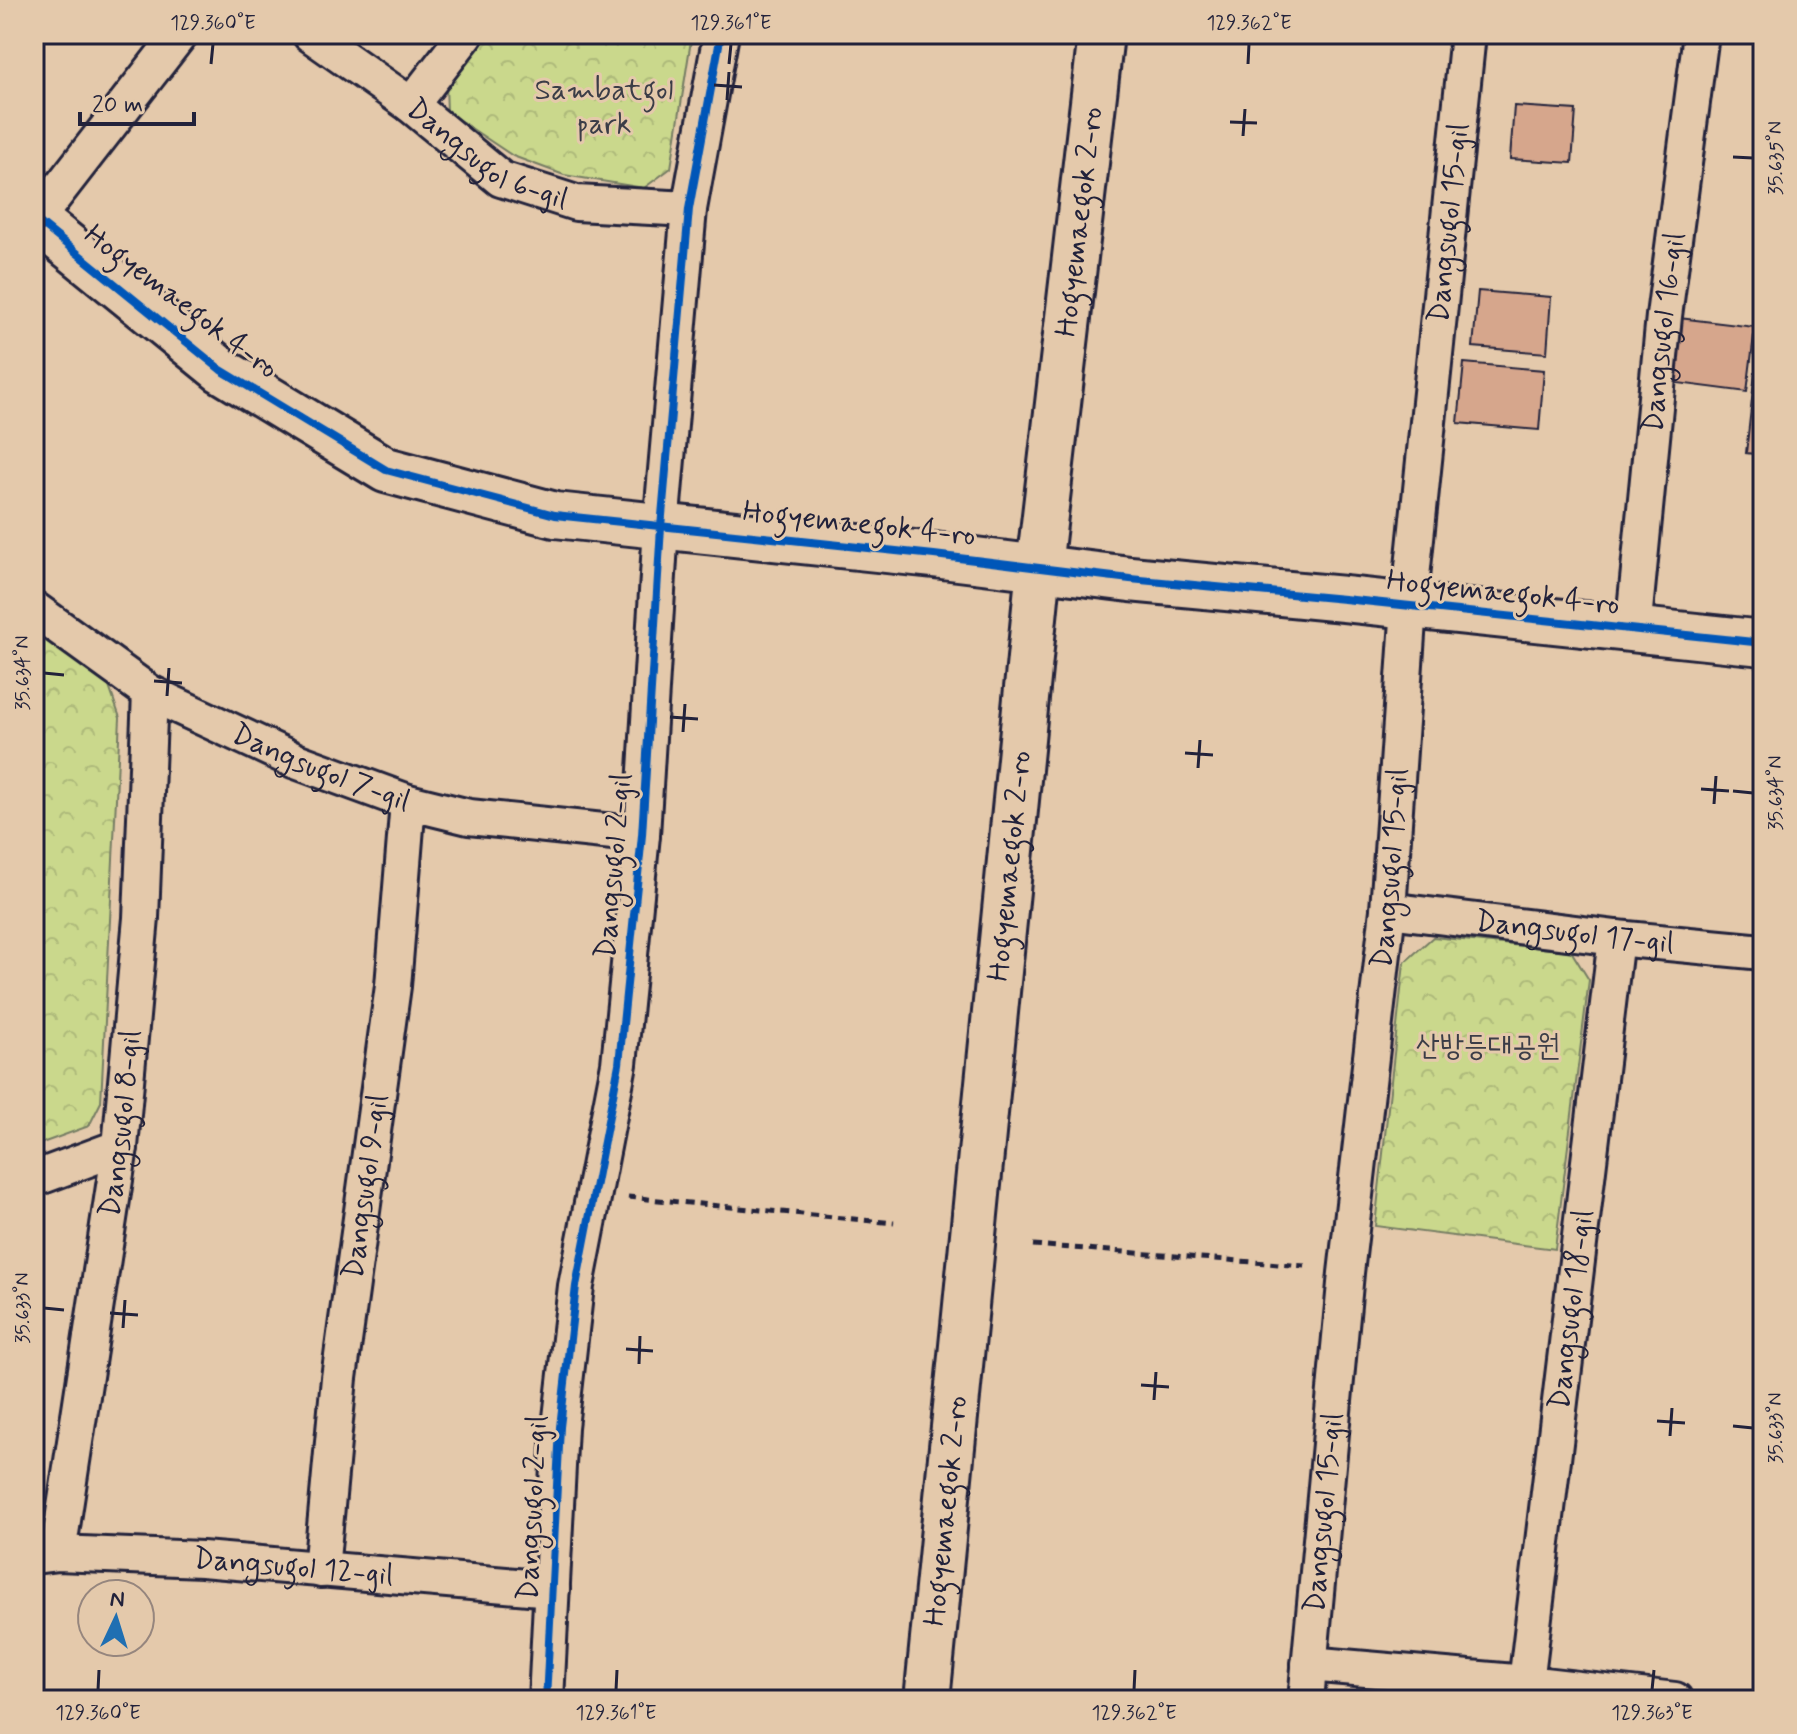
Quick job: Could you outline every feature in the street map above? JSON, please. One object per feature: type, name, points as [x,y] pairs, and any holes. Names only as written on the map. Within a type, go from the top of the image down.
[{"type":"street","points":[[35,220],[180,34]]},
{"type":"street","name":"Dangsugol 6-gil","points":[[310,34],[411,105],[501,179],[576,203],[689,209]]},
{"type":"street","points":[[411,105],[466,34]]},
{"type":"street","name":"Dangsugol 2-gil","points":[[546,1700],[560,1427],[576,1286],[619,1064],[642,835],[661,527],[689,209],[721,34]]},
{"type":"street","name":"Hogyemaegok 2-ro","points":[[927,1700],[1039,567],[1101,34]]},
{"type":"street","name":"Dangsugol 15-gil","points":[[1306,1700],[1346,1273],[1388,910],[1409,606],[1468,34]]},
{"type":"street","name":"Dangsugol 16-gil","points":[[1633,631],[1664,316],[1701,34]]},
{"type":"street","name":"Hogyemaegok 4-ro","points":[[35,220],[221,370],[386,470],[555,515],[1130,579],[1763,643]]},
{"type":"street","name":"Dangsugol 7-gil","points":[[34,609],[150,693],[296,761],[408,802],[469,817],[642,835]]},
{"type":"street","name":"Dangsugol 8-gil","points":[[46,1554],[120,1147],[141,918],[150,693]]},
{"type":"street","name":"Dangsugol 9-gil","points":[[321,1570],[339,1378],[393,986],[408,802]]},
{"type":"street","name":"Dangsugol 17-gil","points":[[1388,910],[1616,938],[1763,952]]},
{"type":"street","name":"Dangsugol 18-gil","points":[[1526,1683],[1616,938]]},
{"type":"street","points":[[34,1179],[120,1147]]},
{"type":"street","name":"Dangsugol 12-gil","points":[[46,1554],[202,1559],[552,1589]]},
{"type":"street","points":[[1309,1664],[1675,1700]]},
{"type":"path","points":[[623,1196],[894,1223]]},
{"type":"path","points":[[1033,1245],[1305,1266]]},
{"type":"green space","name":"Sambatgol park","points":[[484,34],[692,34],[671,168],[644,188],[564,175],[513,156],[447,112],[446,84]]},
{"type":"green space","points":[[34,631],[106,678],[120,718],[101,1102],[89,1126],[34,1146]]},
{"type":"green space","name":"산방등대공원","points":[[1433,937],[1571,951],[1589,980],[1555,1249],[1375,1226],[1404,963]]},
{"type":"building","points":[[1514,106],[1576,110],[1572,163],[1510,159]]},
{"type":"building","points":[[1478,291],[1551,297],[1547,353],[1473,347]]},
{"type":"building","points":[[1763,314],[1763,368],[1758,367]]},
{"type":"building","points":[[1679,318],[1755,327],[1747,392],[1670,382]]},
{"type":"building","points":[[1464,363],[1544,370],[1539,430],[1458,423]]},
{"type":"building","points":[[1755,373],[1763,374],[1763,455],[1746,453]]},
{"type":"building","points":[[1763,491],[1763,588],[1754,587]]},
{"type":"cycle path","points":[[546,1700],[560,1427],[576,1286],[619,1064],[642,835],[661,527],[689,209],[721,34]]},
{"type":"cycle path","points":[[34,218],[221,370],[386,470],[555,515],[1130,579],[1763,643]]}]
